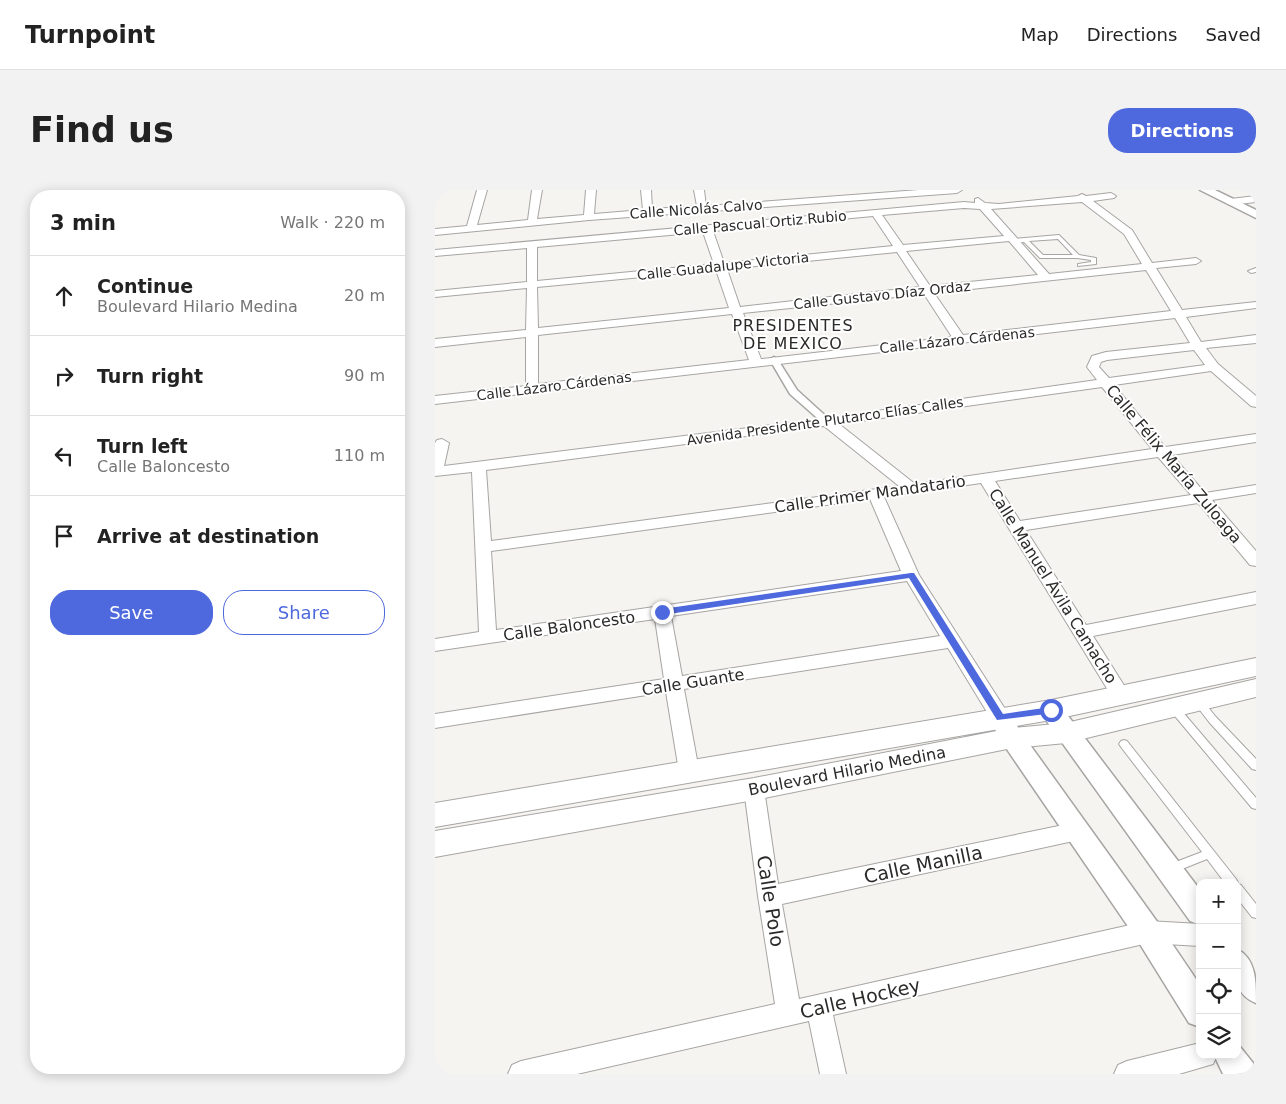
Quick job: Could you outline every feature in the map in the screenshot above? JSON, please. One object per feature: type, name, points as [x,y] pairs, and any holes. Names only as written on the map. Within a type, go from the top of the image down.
[{"type":"main road","name":"Boulevard Hilario Medina","points":[[435,844],[754,789],[1006,728],[1051,710],[1256,667]]},
{"type":"main road","name":"Boulevard Hilario Medina","points":[[435,815],[689,771],[1006,728],[1066,733],[1172,706],[1256,688]]},
{"type":"street","points":[[471,229],[483,190]]},
{"type":"street","points":[[532,223],[537,190]]},
{"type":"street","points":[[589,217],[591,190]]},
{"type":"street","points":[[645,190],[649,213]]},
{"type":"street","points":[[699,190],[703,209]]},
{"type":"street","points":[[807,190],[812,200]]},
{"type":"street","name":"Calle Nicolás Calvo","points":[[435,232],[589,217],[703,209],[757,201],[812,200],[864,193],[957,190]]},
{"type":"street","points":[[1072,190],[1128,232],[1197,344],[1214,367],[1256,403]]},
{"type":"street","points":[[1206,190],[1256,216]]},
{"type":"street","points":[[972,195],[1046,277]]},
{"type":"street","name":"Calle Pascual Ortiz Rubio","points":[[435,253],[964,205],[999,207],[1086,200],[1111,196]]},
{"type":"street","points":[[1231,202],[1256,198]]},
{"type":"street","points":[[876,213],[960,340]]},
{"type":"street","points":[[707,228],[756,362]]},
{"type":"street","name":"Calle Guadalupe Victoria","points":[[435,294],[721,265],[1012,239]]},
{"type":"street","points":[[531,244],[532,389]]},
{"type":"street","name":"Calle Gustavo Díaz Ordaz","points":[[435,343],[1196,261]]},
{"type":"street","name":"Calle Lázaro Cárdenas","points":[[435,400],[1256,305]]},
{"type":"street","points":[[1197,344],[1256,339]]},
{"type":"street","name":"Calle Félix María Zuloaga","points":[[1197,344],[1101,357],[1094,361],[1093,367],[1162,452],[1256,561]]},
{"type":"street","points":[[774,360],[793,392],[827,422],[912,489]]},
{"type":"street","name":"Avenida Presidente Plutarco Elías Calles","points":[[436,472],[827,422],[1214,367]]},
{"type":"street","name":"Calle Primer Mandatario","points":[[483,547],[912,489],[1256,438]]},
{"type":"street","points":[[436,472],[442,444]]},
{"type":"street","points":[[479,466],[488,637]]},
{"type":"street","name":"Calle Manuel Ávila Camacho","points":[[985,477],[1121,695]]},
{"type":"street","points":[[1015,527],[1256,489]]},
{"type":"street","points":[[875,494],[911,575],[951,641],[1006,728],[1148,932],[1196,1006]]},
{"type":"street","name":"Calle Baloncesto","points":[[435,645],[911,575]]},
{"type":"street","points":[[1081,632],[1256,598]]},
{"type":"street","points":[[662,612],[689,771]]},
{"type":"street","name":"Calle Guante","points":[[435,722],[951,641]]},
{"type":"street","points":[[1051,710],[1066,733],[1196,907]]},
{"type":"street","name":"Calle Polo","points":[[754,789],[769,896],[789,1013]]},
{"type":"street","name":"Calle Manilla","points":[[769,896],[1078,831]]},
{"type":"street","name":"Calle Hockey","points":[[521,1074],[1148,932],[1196,935]]},
{"type":"street","points":[[1241,968],[1256,989]]},
{"type":"street","points":[[819,1007],[833,1074]]},
{"type":"street","points":[[1127,1074],[1196,1057]]},
{"type":"street","points":[[1232,1059],[1243,1074]]},
{"type":"lane","points":[[1012,239],[1025,240],[1059,237],[1077,256]]},
{"type":"lane","points":[[1025,240],[1042,257],[1077,256],[1095,259],[1094,263],[1080,265]]},
{"type":"lane","points":[[1198,700],[1212,719],[1256,766]]},
{"type":"lane","points":[[1172,706],[1256,805]]},
{"type":"lane","points":[[1124,744],[1229,879]]},
{"type":"lane","points":[[1168,870],[1209,854]]},
{"type":"lane","points":[[1241,895],[1256,913]]},
{"type":"district","name":"PRESIDENTES DE MEXICO","points":[[793,334]]},
{"type":"route","points":[[662,612],[911,575],[951,641],[1001,717],[1051,710]]}]
